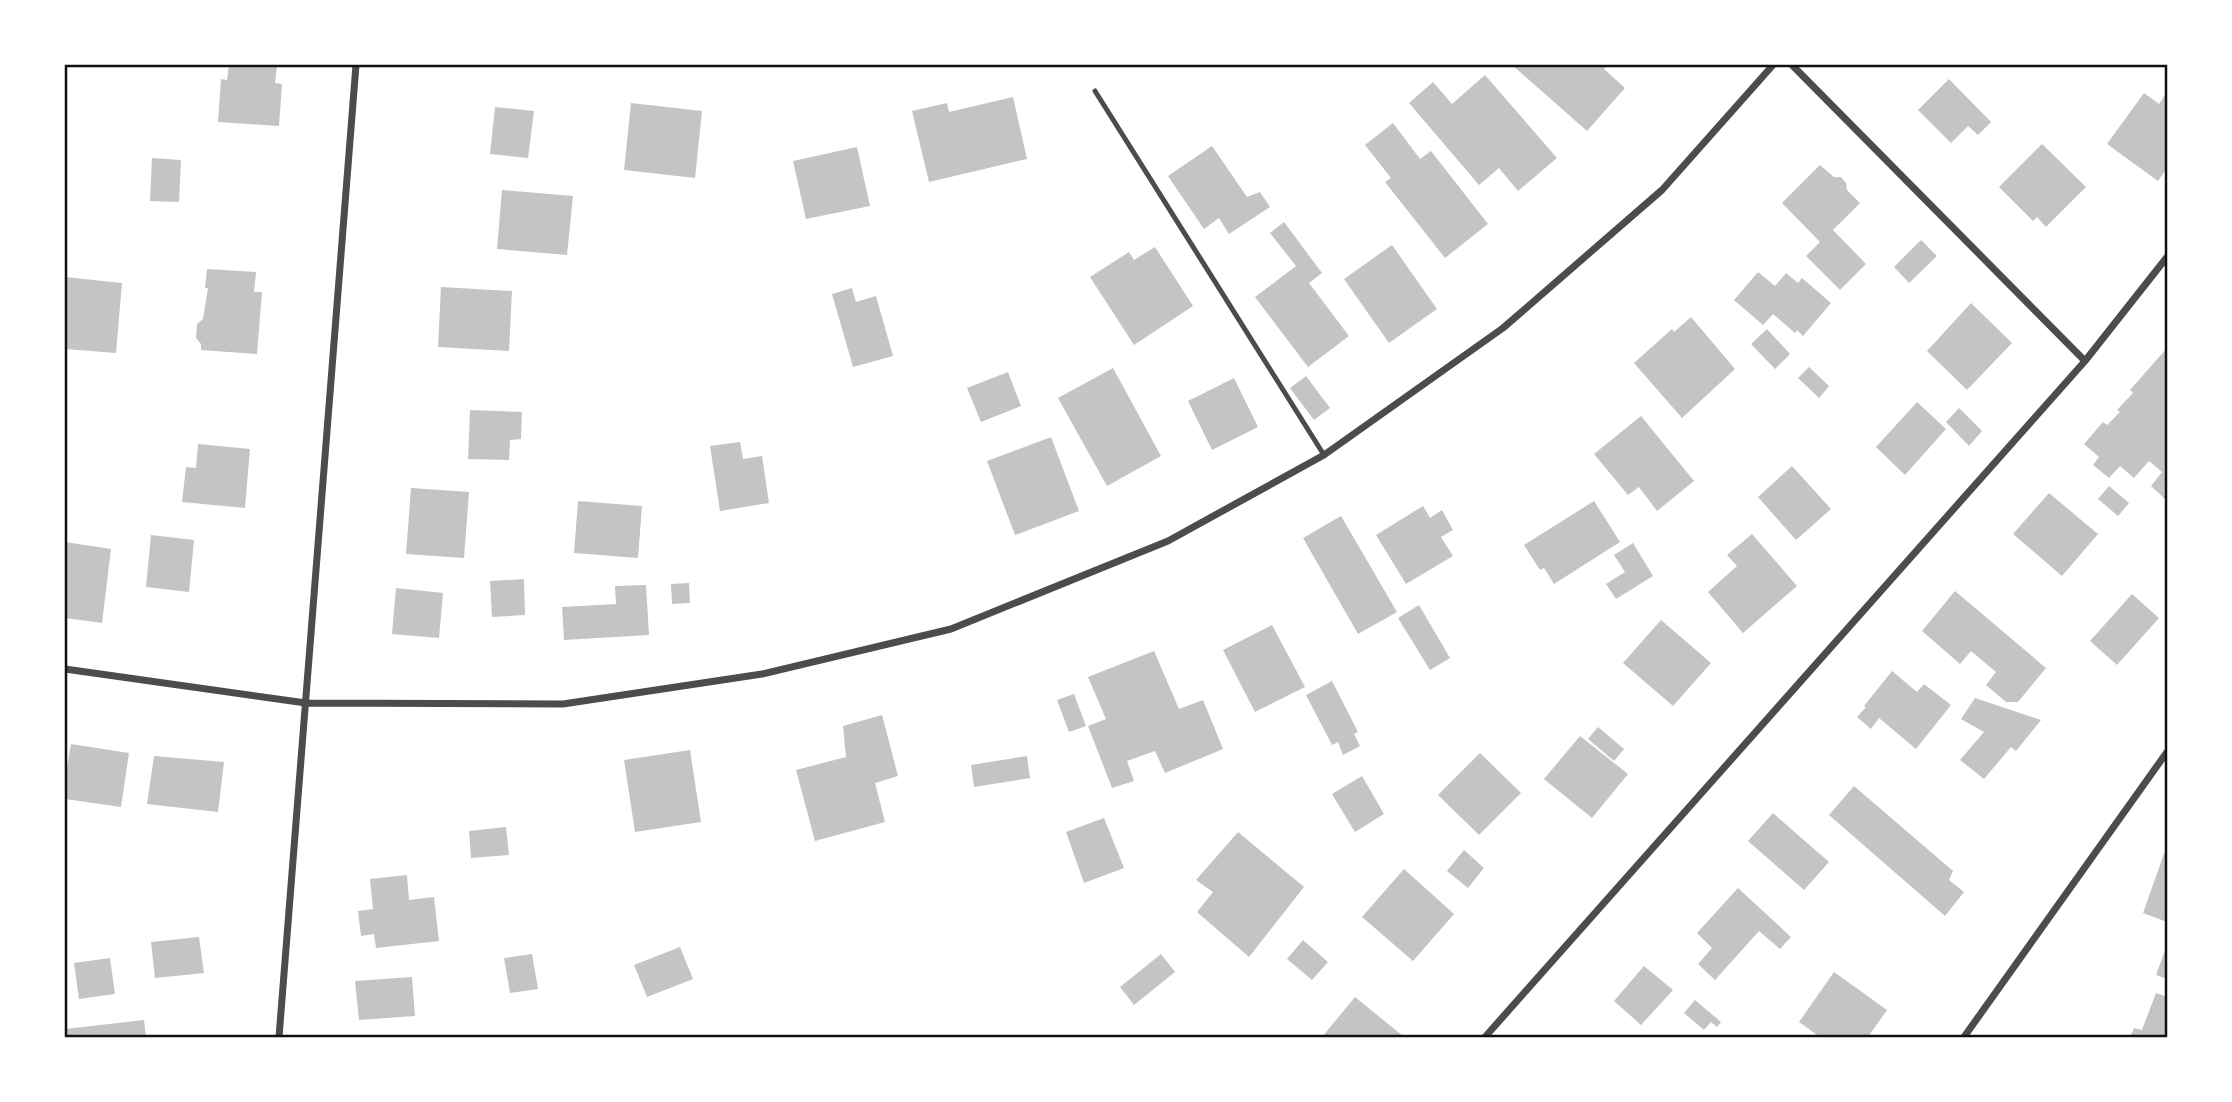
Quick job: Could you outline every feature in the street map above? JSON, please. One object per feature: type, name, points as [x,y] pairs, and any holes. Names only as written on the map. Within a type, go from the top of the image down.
[{"type":"street","points":[[279,1037],[356,65]]},
{"type":"street","points":[[65,669],[306,703],[563,704],[762,674],[962,624],[1168,541],[1324,455],[1503,328],[1662,190],[1773,65]]},
{"type":"street","points":[[1792,65],[2085,361]]},
{"type":"street","points":[[1485,1037],[2085,361],[2167,257]]},
{"type":"street","points":[[1964,1037],[2167,752]]},
{"type":"lane","points":[[1095,91],[1324,455]]},
{"type":"building","points":[[229,65],[277,65],[275,83],[282,84],[279,126],[218,122],[221,79],[227,80]]},
{"type":"building","points":[[1512,65],[1607,65],[1604,69],[1625,88],[1587,131]]},
{"type":"building","points":[[1485,75],[1557,158],[1518,191],[1499,168],[1479,185],[1409,103],[1433,82],[1452,104]]},
{"type":"building","points":[[1949,79],[1991,122],[1978,135],[1968,126],[1951,143],[1918,110]]},
{"type":"building","points":[[2167,92],[2167,168],[2158,181],[2107,144],[2144,93],[2159,104]]},
{"type":"building","points":[[1013,97],[1027,159],[929,182],[912,111],[947,103],[949,112]]},
{"type":"building","points":[[631,103],[702,111],[695,178],[624,170]]},
{"type":"building","points":[[495,107],[534,111],[528,158],[490,154]]},
{"type":"building","points":[[1393,123],[1420,159],[1431,151],[1488,224],[1445,258],[1385,182],[1391,178],[1365,145]]},
{"type":"building","points":[[2042,144],[2086,187],[2046,227],[2037,217],[2033,221],[1999,187]]},
{"type":"building","points":[[1212,146],[1247,197],[1260,192],[1270,207],[1229,234],[1219,218],[1204,229],[1168,176]]},
{"type":"building","points":[[857,147],[870,206],[806,219],[793,161]]},
{"type":"building","points":[[152,158],[181,160],[179,202],[150,201]]},
{"type":"building","points":[[1820,165],[1834,177],[1841,177],[1847,190],[1860,203],[1833,230],[1866,264],[1840,290],[1806,256],[1820,242],[1782,203]]},
{"type":"building","points":[[502,190],[573,196],[567,255],[497,249]]},
{"type":"building","points":[[1284,222],[1322,273],[1309,283],[1349,336],[1308,367],[1255,297],[1296,266],[1270,233]]},
{"type":"building","points":[[1921,240],[1937,256],[1909,283],[1894,267]]},
{"type":"building","points":[[1392,245],[1437,309],[1389,343],[1344,279]]},
{"type":"building","points":[[1155,247],[1193,306],[1134,345],[1090,277],[1129,252],[1134,260]]},
{"type":"building","points":[[207,269],[256,272],[254,292],[262,292],[257,354],[201,350],[201,344],[196,338],[197,324],[203,319],[208,288],[205,288]]},
{"type":"building","points":[[1758,272],[1775,286],[1786,273],[1798,283],[1802,278],[1831,303],[1803,336],[1797,330],[1795,333],[1773,314],[1763,325],[1734,300]]},
{"type":"building","points":[[65,277],[122,283],[116,353],[65,349]]},
{"type":"building","points":[[441,287],[512,291],[509,351],[438,347]]},
{"type":"building","points":[[852,288],[856,302],[876,296],[893,356],[853,367],[832,294]]},
{"type":"building","points":[[1971,303],[2012,343],[1967,390],[1927,351]]},
{"type":"building","points":[[1691,317],[1735,369],[1682,418],[1634,363],[1672,329],[1674,332]]},
{"type":"building","points":[[1767,329],[1790,354],[1775,369],[1751,344]]},
{"type":"building","points":[[2167,348],[2165,499],[2151,486],[2162,472],[2149,461],[2134,478],[2120,466],[2109,478],[2093,465],[2099,457],[2084,444],[2103,422],[2107,425],[2120,412],[2117,410],[2133,393],[2130,390]]},
{"type":"building","points":[[1809,367],[1829,386],[1819,398],[1798,378]]},
{"type":"building","points":[[1113,368],[1161,456],[1107,486],[1058,398]]},
{"type":"building","points":[[1008,372],[1021,406],[981,422],[967,388]]},
{"type":"building","points":[[1306,376],[1330,408],[1314,420],[1290,388]]},
{"type":"building","points":[[1234,378],[1258,427],[1212,450],[1188,401]]},
{"type":"building","points":[[1917,402],[1946,429],[1905,475],[1876,447]]},
{"type":"building","points":[[1959,408],[1982,431],[1969,446],[1946,422]]},
{"type":"building","points":[[470,410],[522,412],[521,439],[510,440],[509,460],[468,459]]},
{"type":"building","points":[[1641,416],[1694,481],[1657,511],[1639,487],[1628,495],[1594,454]]},
{"type":"building","points":[[1051,437],[1079,511],[1015,535],[987,461]]},
{"type":"building","points":[[740,442],[743,459],[762,456],[769,503],[720,511],[710,446]]},
{"type":"building","points":[[198,444],[250,449],[245,508],[182,502],[186,467],[196,468]]},
{"type":"building","points":[[1792,466],[1831,509],[1796,540],[1758,497]]},
{"type":"building","points":[[2109,486],[2129,503],[2118,516],[2098,499]]},
{"type":"building","points":[[411,488],[469,492],[464,558],[406,554]]},
{"type":"building","points":[[2049,493],[2098,534],[2062,576],[2013,534]]},
{"type":"building","points":[[578,501],[642,506],[638,558],[574,553]]},
{"type":"building","points":[[1594,501],[1620,542],[1554,584],[1544,568],[1540,570],[1524,545]]},
{"type":"building","points":[[1423,506],[1430,518],[1442,510],[1453,530],[1441,537],[1453,556],[1406,584],[1376,535]]},
{"type":"building","points":[[1341,516],[1397,612],[1358,634],[1303,538]]},
{"type":"building","points":[[1752,534],[1797,586],[1743,633],[1708,592],[1737,566],[1727,555]]},
{"type":"building","points":[[151,535],[194,540],[189,592],[146,587]]},
{"type":"building","points":[[65,542],[111,549],[102,623],[65,618]]},
{"type":"building","points":[[1633,543],[1653,576],[1616,599],[1606,584],[1625,572],[1614,555]]},
{"type":"building","points":[[524,579],[525,615],[492,617],[490,581]]},
{"type":"building","points":[[689,583],[690,603],[672,604],[671,584]]},
{"type":"building","points":[[646,585],[649,635],[564,640],[562,607],[616,604],[615,586]]},
{"type":"building","points":[[396,588],[443,593],[439,638],[392,634]]},
{"type":"building","points":[[1955,591],[2046,668],[2018,702],[2006,702],[1986,685],[1996,672],[1971,651],[1960,664],[1922,631]]},
{"type":"building","points":[[2132,594],[2159,618],[2117,665],[2090,641]]},
{"type":"building","points":[[1419,605],[1450,658],[1430,670],[1398,618]]},
{"type":"building","points":[[1661,620],[1711,663],[1673,706],[1623,663]]},
{"type":"building","points":[[1272,625],[1305,687],[1255,712],[1223,650]]},
{"type":"building","points":[[1154,651],[1179,709],[1203,700],[1223,749],[1165,773],[1155,751],[1127,761],[1134,781],[1112,788],[1088,726],[1106,719],[1088,677]]},
{"type":"building","points":[[1892,671],[1917,692],[1924,684],[1951,705],[1916,749],[1879,718],[1871,729],[1857,717]]},
{"type":"building","points":[[1332,681],[1358,732],[1354,734],[1360,746],[1343,755],[1338,742],[1332,745],[1306,695]]},
{"type":"building","points":[[1074,694],[1086,726],[1069,732],[1057,700]]},
{"type":"building","points":[[1975,698],[2041,720],[2016,751],[2011,747],[1984,779],[1960,760],[1984,732],[1961,719]]},
{"type":"building","points":[[882,715],[898,776],[875,783],[885,822],[815,841],[796,770],[846,757],[843,726]]},
{"type":"building","points":[[1598,727],[1624,749],[1614,761],[1588,739]]},
{"type":"building","points":[[1580,736],[1628,774],[1592,818],[1544,779]]},
{"type":"building","points":[[71,744],[129,753],[121,807],[65,799]]},
{"type":"building","points":[[690,750],[701,822],[635,832],[624,760]]},
{"type":"building","points":[[1480,753],[1521,793],[1479,835],[1438,795]]},
{"type":"building","points":[[154,756],[224,762],[218,812],[147,804]]},
{"type":"building","points":[[1027,756],[1030,778],[974,787],[971,765]]},
{"type":"building","points":[[1362,776],[1384,814],[1355,832],[1332,794]]},
{"type":"building","points":[[1854,786],[1953,871],[1949,880],[1964,892],[1945,916],[1829,815]]},
{"type":"building","points":[[1773,813],[1829,862],[1804,890],[1748,841]]},
{"type":"building","points":[[1104,818],[1124,868],[1084,883],[1066,832]]},
{"type":"building","points":[[506,827],[509,855],[471,858],[469,831]]},
{"type":"building","points":[[1238,832],[1304,887],[1249,957],[1197,912],[1213,892],[1196,880]]},
{"type":"building","points":[[1464,850],[1484,868],[1468,888],[1447,871]]},
{"type":"building","points":[[2165,851],[2167,852],[2167,922],[2143,913]]},
{"type":"building","points":[[1404,869],[1454,914],[1413,961],[1362,917]]},
{"type":"building","points":[[407,875],[409,900],[434,897],[439,941],[376,948],[374,934],[361,936],[358,911],[373,909],[370,879]]},
{"type":"building","points":[[1738,888],[1791,937],[1780,949],[1759,931],[1715,980],[1698,964],[1712,948],[1697,933]]},
{"type":"building","points":[[199,937],[204,973],[155,978],[151,942]]},
{"type":"building","points":[[1303,940],[1328,962],[1312,980],[1287,959]]},
{"type":"building","points":[[2167,945],[2167,979],[2156,975]]},
{"type":"building","points":[[680,947],[693,979],[647,997],[634,965]]},
{"type":"building","points":[[532,954],[538,989],[510,993],[504,958]]},
{"type":"building","points":[[1161,954],[1175,972],[1134,1005],[1120,987]]},
{"type":"building","points":[[110,958],[115,994],[79,999],[74,963]]},
{"type":"building","points":[[1644,966],[1673,990],[1641,1025],[1614,1001]]},
{"type":"building","points":[[1834,972],[1887,1010],[1868,1037],[1820,1037],[1799,1022]]},
{"type":"building","points":[[412,977],[415,1016],[359,1020],[355,981]]},
{"type":"building","points":[[2156,993],[2167,997],[2167,1037],[2130,1037],[2134,1028],[2142,1030]]},
{"type":"building","points":[[1355,997],[1403,1036],[1322,1037]]},
{"type":"building","points":[[1695,1000],[1721,1022],[1717,1027],[1711,1022],[1704,1030],[1684,1013]]},
{"type":"building","points":[[144,1020],[146,1037],[65,1037],[65,1029]]}]
